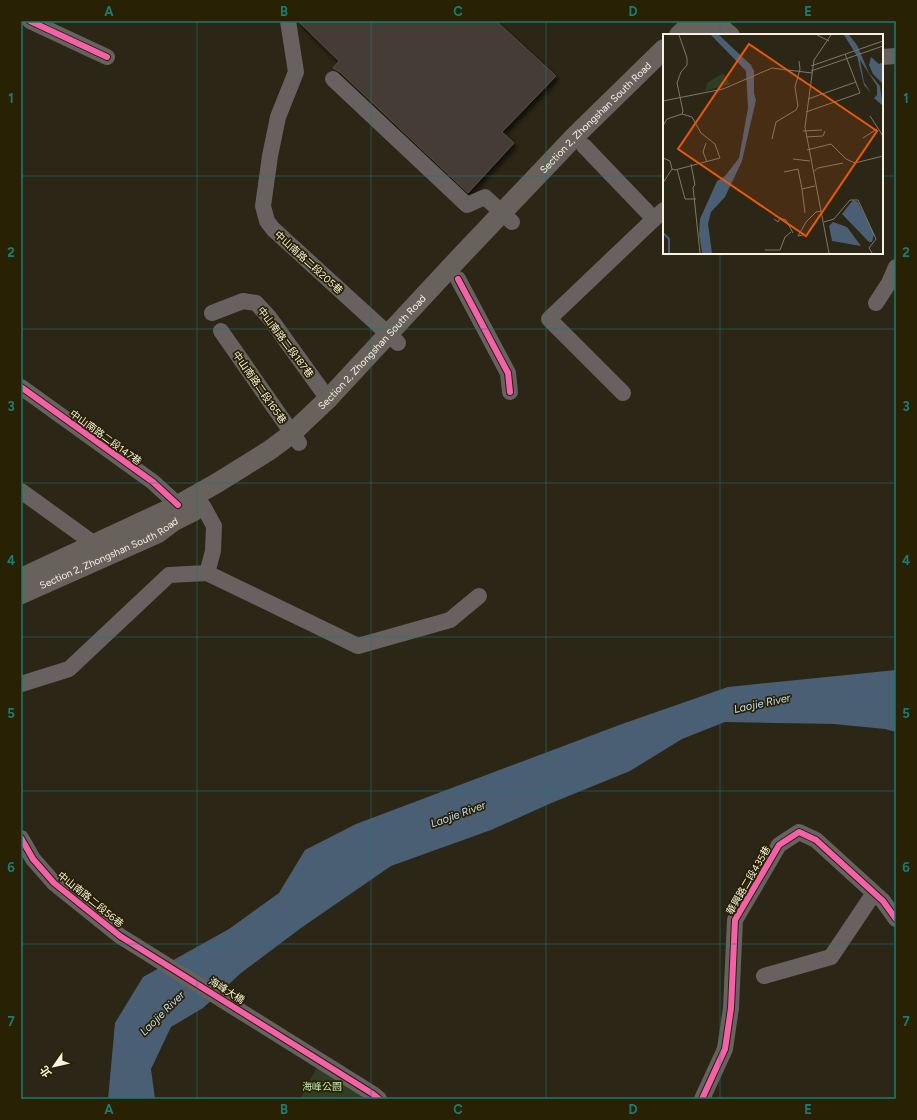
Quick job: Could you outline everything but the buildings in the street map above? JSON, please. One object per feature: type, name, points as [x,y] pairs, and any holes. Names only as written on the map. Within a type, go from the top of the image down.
[{"type":"main road","points":[[680,34],[694,21]]},
{"type":"main road","points":[[703,34],[716,21]]},
{"type":"main road","name":"Section 2, Zhongshan South Road","points":[[21,594],[158,533],[174,521],[203,506],[276,460],[328,399],[458,279],[575,136],[663,49]]},
{"type":"main road","name":"Section 2, Zhongshan South Road","points":[[21,578],[178,504],[217,483],[270,450],[296,438],[342,403],[394,339],[507,218],[663,69]]},
{"type":"street","points":[[30,21],[107,57]]},
{"type":"street","name":"中山南路二段205巷","points":[[288,21],[296,72],[278,117],[270,156],[263,206],[267,220],[273,229],[394,339]]},
{"type":"street","points":[[716,21],[731,34]]},
{"type":"street","points":[[883,57],[896,56]]},
{"type":"street","points":[[333,79],[467,204],[485,198],[507,218]]},
{"type":"street","points":[[584,146],[659,214],[549,319],[623,393]]},
{"type":"street","points":[[876,303],[889,283],[896,268]]},
{"type":"street","points":[[458,279],[508,373],[510,392]]},
{"type":"street","name":"中山南路二段187巷","points":[[212,313],[243,300],[256,303],[269,318],[328,399]]},
{"type":"street","name":"中山南路二段165巷","points":[[221,331],[296,438]]},
{"type":"street","name":"中山南路二段147巷","points":[[21,387],[153,482],[178,504]]},
{"type":"street","points":[[21,491],[93,543]]},
{"type":"street","points":[[203,506],[214,526],[213,551],[207,573]]},
{"type":"street","points":[[21,684],[69,669],[169,575],[207,573],[358,646],[450,620],[479,596]]},
{"type":"street","name":"華興路二段435巷","points":[[702,1099],[725,1049],[731,1008],[735,920],[779,845],[799,832],[816,840],[883,901],[896,919]]},
{"type":"street","name":"中山南路二段56巷","points":[[21,838],[33,859],[54,883],[120,936]]},
{"type":"street","points":[[764,976],[831,957],[874,893]]},
{"type":"street","name":"海峰大橋","points":[[120,936],[323,1062],[379,1099]]},
{"type":"green space","name":"海峰公園","points":[[317,1067],[369,1099],[300,1099]]},
{"type":"water","name":"Laojie River","points":[[896,670],[896,732],[885,729],[834,724],[725,722],[682,739],[630,771],[549,804],[491,830],[391,866],[301,928],[241,973],[203,1008],[171,1027],[151,1069],[155,1099],[108,1099],[115,1023],[143,977],[229,929],[279,893],[305,850],[356,824],[622,724],[728,687]]},
{"type":"cycle path","points":[[30,21],[107,57]]},
{"type":"cycle path","points":[[458,279],[508,373],[510,392]]},
{"type":"cycle path","points":[[21,387],[153,482],[178,505]]},
{"type":"cycle path","points":[[702,1099],[725,1049],[731,1008],[735,920],[779,845],[799,832],[816,840],[883,901],[896,919]]},
{"type":"cycle path","points":[[21,838],[33,859],[54,883],[120,936],[379,1099]]}]
